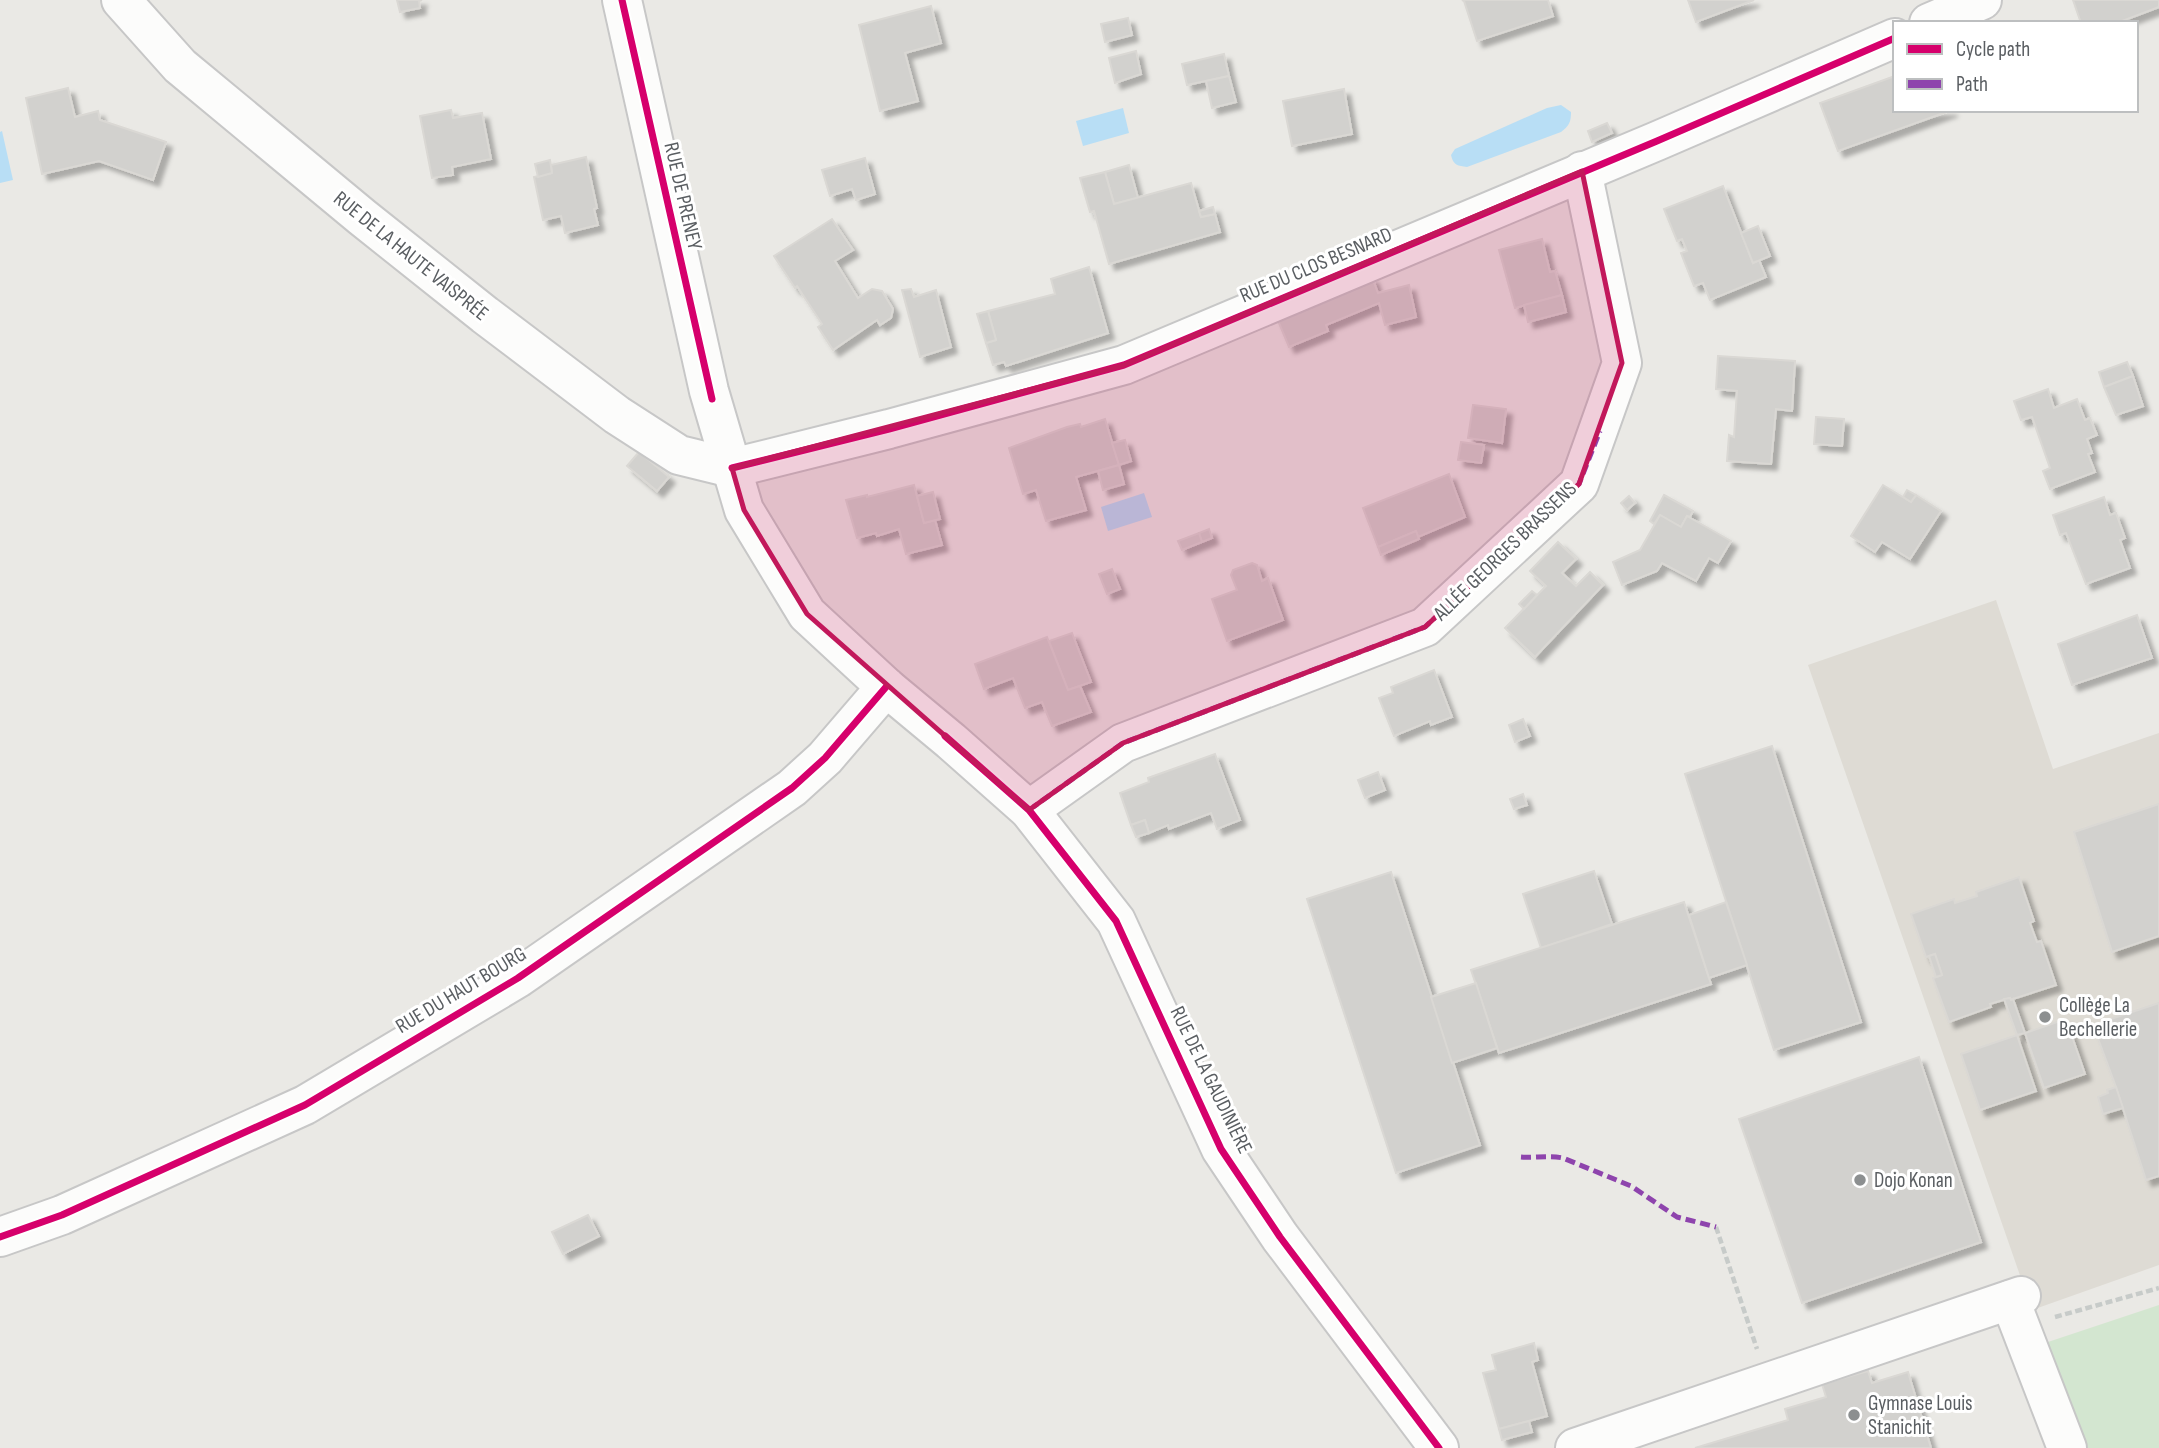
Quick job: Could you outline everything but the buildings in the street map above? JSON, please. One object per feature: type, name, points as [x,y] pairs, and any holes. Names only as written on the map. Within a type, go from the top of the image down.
[{"type":"street","name":"RUE DE LA HAUTE VAISPRÉE","points":[[121,0],[180,66],[485,315],[617,415],[679,454],[732,468]]},
{"type":"street","name":"RUE DE PRENEY","points":[[622,0],[709,391],[732,468]]},
{"type":"street","points":[[1934,21],[1982,0]]},
{"type":"street","name":"RUE DU CLOS BESNARD","points":[[732,468],[889,429],[1124,365],[1893,39]]},
{"type":"street","name":"ALLÉE GEORGES BRASSENS","points":[[1029,810],[1123,743],[1425,627],[1579,484],[1622,363],[1582,171]]},
{"type":"street","name":"RUE DE LA GAUDINIÈRE","points":[[732,468],[744,510],[807,614],[886,687],[1029,810],[1116,921],[1221,1149],[1254,1201],[1439,1448]]},
{"type":"street","name":"RUE DU HAUT BOURG","points":[[0,1237],[62,1215],[305,1105],[518,978],[792,788],[825,758],[886,687]]},
{"type":"street","points":[[1576,1448],[1768,1383],[2017,1307],[2067,1448]]},
{"type":"path","points":[[1716,1227],[1768,1383]]},
{"type":"path","points":[[2017,1307],[2159,1288]]},
{"type":"highlighted area","points":[[1582,171],[1622,363],[1579,484],[1425,627],[1123,743],[1029,810],[807,614],[744,510],[732,468],[1124,365]]},
{"type":"shaded area","name":"Collège La Bechellerie","points":[[1996,600],[2053,769],[2159,733],[2159,1265],[2032,1310],[1808,665]]},
{"type":"green space","points":[[2159,1305],[2159,1448],[2081,1448],[2042,1344]]},
{"type":"water","points":[[1561,105],[1571,112],[1571,118],[1561,132],[1467,167],[1453,161],[1451,155],[1455,149],[1547,108]]},
{"type":"water","points":[[1123,108],[1129,133],[1083,146],[1076,121]]},
{"type":"water","points":[[2,131],[13,180],[0,183],[0,132]]},
{"type":"water","points":[[1144,493],[1152,517],[1108,531],[1101,507]]},
{"type":"marked path","points":[[1029,810],[1123,743],[1425,627],[1579,484],[1600,431]]},
{"type":"marked path","points":[[1521,1157],[1563,1158],[1631,1186],[1677,1217],[1716,1227]]},
{"type":"cycle path","points":[[622,0],[712,399]]},
{"type":"cycle path","points":[[732,468],[889,429],[1124,365],[1893,39]]},
{"type":"cycle path","points":[[0,1237],[62,1215],[305,1105],[518,978],[792,788],[825,758],[886,687]]},
{"type":"cycle path","points":[[945,736],[1029,810],[1116,921],[1221,1149],[1280,1237],[1439,1448]]},
{"type":"place","name":"Collège La Bechellerie","points":[[2045,1017]]},
{"type":"place","name":"Dojo Konan","points":[[1860,1180]]},
{"type":"place","name":"Gymnase Louis Stanichit","points":[[1854,1415]]}]
